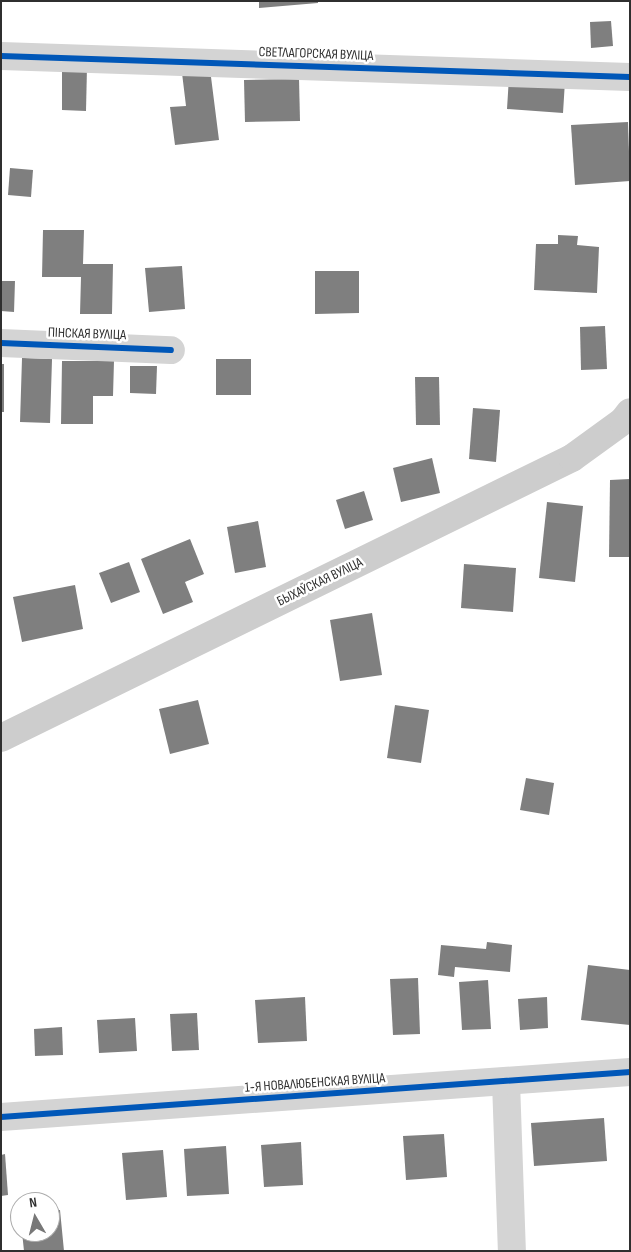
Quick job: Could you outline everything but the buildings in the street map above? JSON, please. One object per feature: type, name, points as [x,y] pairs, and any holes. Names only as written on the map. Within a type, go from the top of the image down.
[{"type":"main road","name":"БЫХАЎСКАЯ ВУЛІЦА","points":[[1,738],[572,458],[623,421],[630,412]]},
{"type":"street","name":"СВЕТЛАГОРСКАЯ ВУЛІЦА","points":[[1,56],[630,77]]},
{"type":"street","name":"ПІНСКАЯ ВУЛІЦА","points":[[1,343],[171,350]]},
{"type":"street","name":"1-Я НОВАЛЮБЕНСКАЯ ВУЛІЦА","points":[[1,1117],[630,1072]]},
{"type":"street","points":[[506,1082],[512,1251]]},
{"type":"cycle path","points":[[1,56],[630,77]]},
{"type":"cycle path","points":[[1,343],[171,350]]},
{"type":"cycle path","points":[[1,1117],[630,1072]]}]
